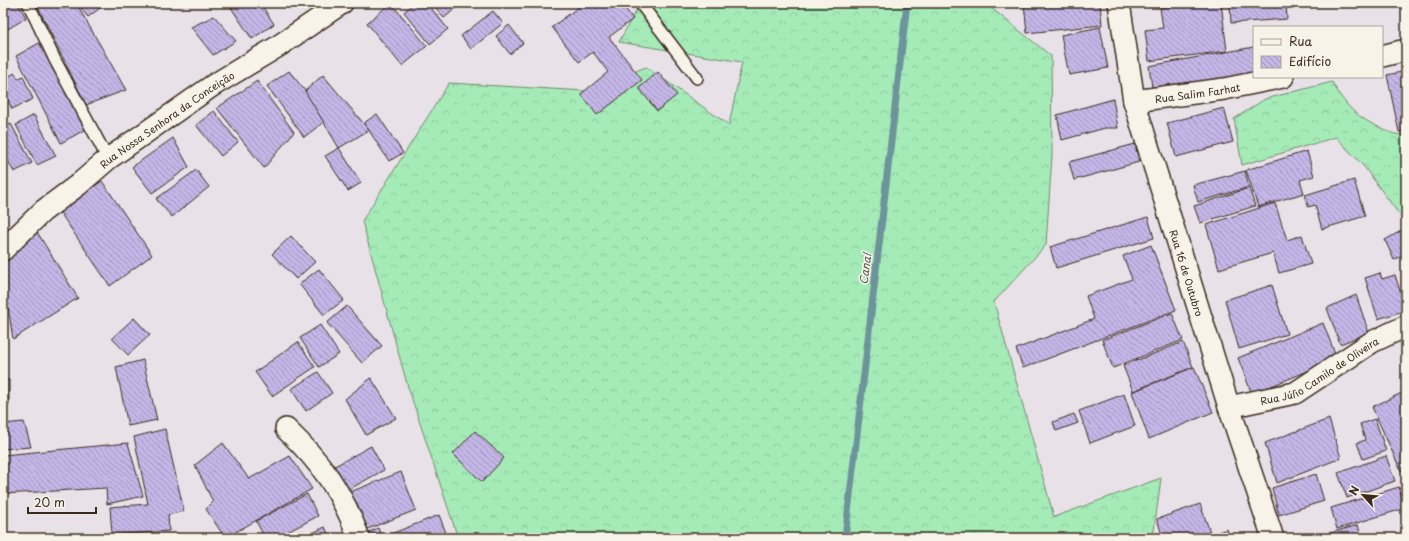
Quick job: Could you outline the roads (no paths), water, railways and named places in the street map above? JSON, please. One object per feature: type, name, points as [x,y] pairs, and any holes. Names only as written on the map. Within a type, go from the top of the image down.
[{"type":"street","name":"Rua Nossa Senhora da Conceição","points":[[3,250],[43,211],[78,185],[108,159],[212,86],[277,47],[342,3]]},
{"type":"street","name":"Rua 16 de Outubro","points":[[1119,3],[1134,101],[1229,407],[1273,538]]},
{"type":"street","points":[[1383,56],[1406,50]]},
{"type":"street","name":"Rua Salim Farhat","points":[[1134,101],[1224,89],[1278,78]]},
{"type":"street","name":"Rua Júlio Camilo de Oliveira","points":[[1229,407],[1295,393],[1372,342],[1406,326]]},
{"type":"street","points":[[286,429],[310,451],[328,474],[349,512],[359,538]]},
{"type":"lane","points":[[28,3],[108,159]]},
{"type":"lane","points":[[640,3],[697,78]]},
{"type":"waterway","name":"Canal","points":[[845,538],[907,3]]}]
